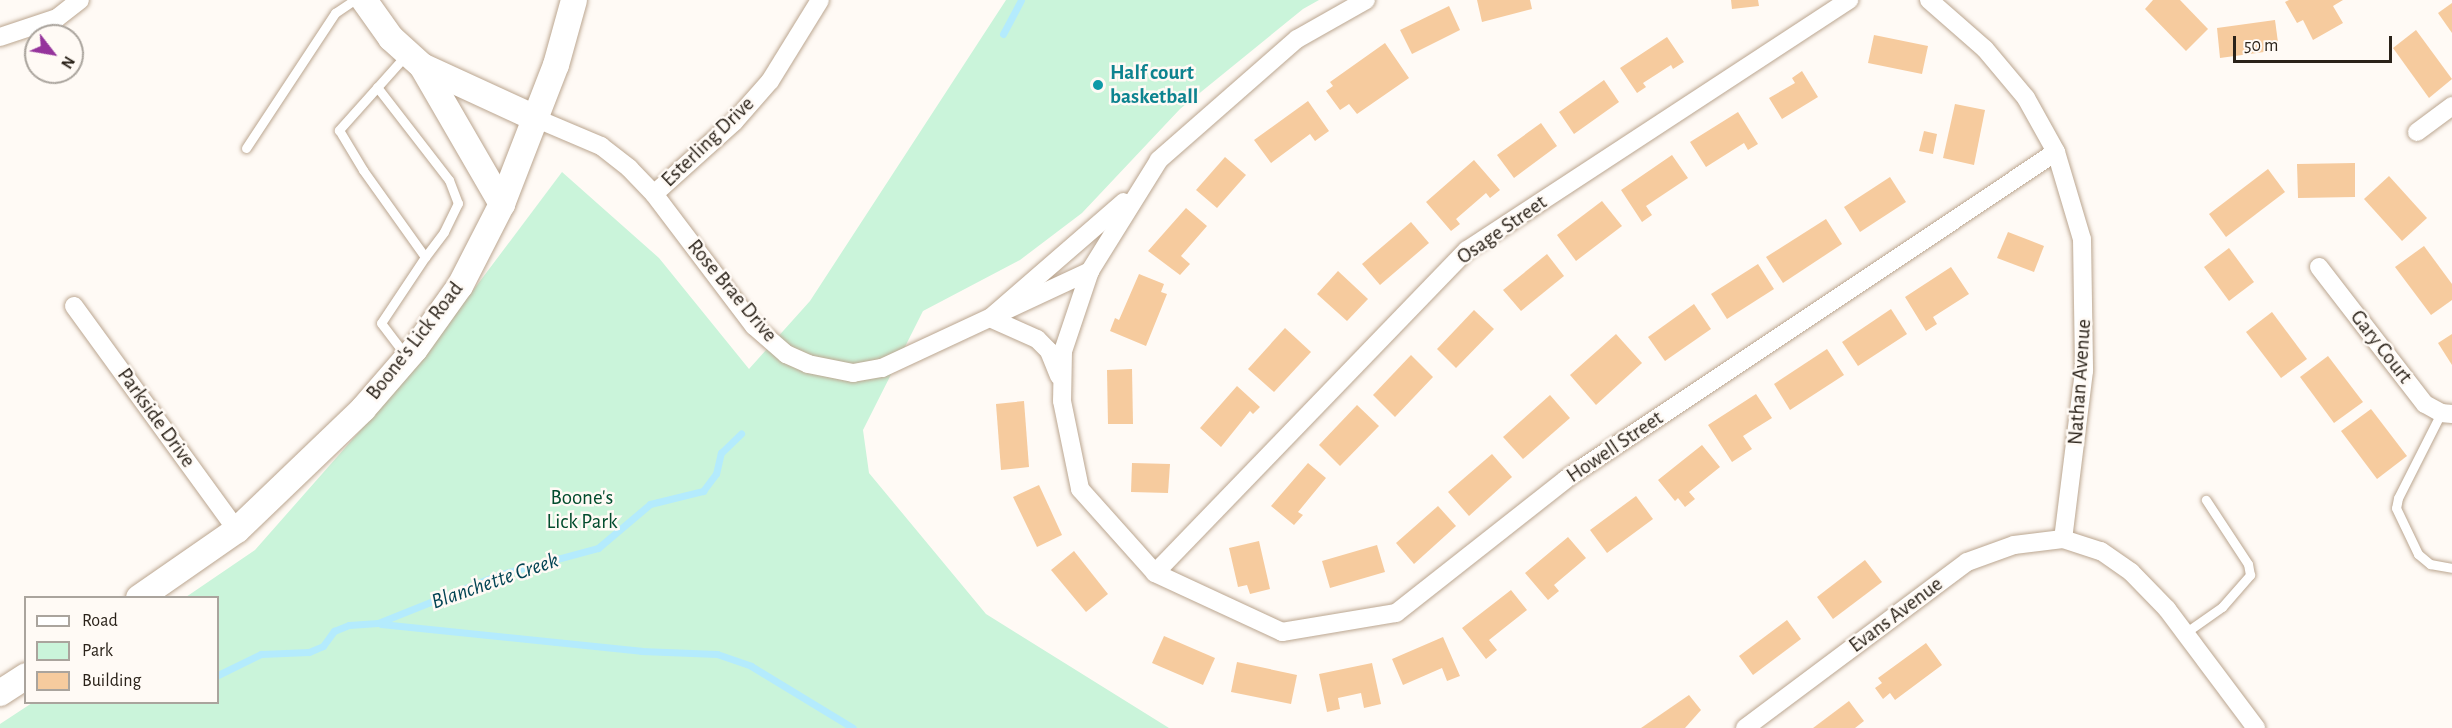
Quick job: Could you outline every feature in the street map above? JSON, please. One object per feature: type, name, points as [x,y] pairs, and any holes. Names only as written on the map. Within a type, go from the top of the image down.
[{"type":"street","points":[[0,37],[57,18],[80,0]]},
{"type":"street","points":[[364,0],[414,60],[502,204]]},
{"type":"street","name":"Boone's Lick Road","points":[[140,596],[237,530],[363,409],[407,357],[460,286],[502,204],[571,23],[574,0]]},
{"type":"street","name":"Esterling Drive","points":[[654,194],[749,106],[770,81],[820,0]]},
{"type":"street","points":[[1155,573],[1080,489],[1062,401],[1063,351],[1090,271],[1159,160],[1297,39],[1366,0]]},
{"type":"street","name":"Osage Street","points":[[1155,573],[1467,250],[1849,0]]},
{"type":"street","name":"Nathan Avenue","points":[[1929,0],[1985,49],[2026,98],[2056,152],[2082,239],[2086,285],[2079,427],[2063,538]]},
{"type":"street","points":[[414,60],[535,118]]},
{"type":"street","points":[[2417,132],[2452,106]]},
{"type":"street","name":"Rose Brae Drive","points":[[535,118],[601,146],[654,194],[754,326],[786,354],[808,364],[853,373],[882,368],[1090,271]]},
{"type":"street","name":"Howell Street","points":[[1155,573],[1282,632],[1396,613],[1566,479],[2056,152]]},
{"type":"street","points":[[1062,386],[1049,351],[1037,339],[990,318],[1139,190]]},
{"type":"street","name":"Gary Court","points":[[2319,267],[2425,404],[2446,414]]},
{"type":"street","name":"Parkside Drive","points":[[74,306],[237,530]]},
{"type":"street","points":[[2063,538],[2101,552],[2131,572],[2185,633],[2256,728]]},
{"type":"street","name":"Evans Avenue","points":[[1745,728],[1966,562],[2014,545],[2063,538]]},
{"type":"street","points":[[0,693],[24,677]]},
{"type":"lane","points":[[246,148],[334,13],[354,0]]},
{"type":"lane","points":[[414,60],[377,87],[339,130],[363,170],[425,257]]},
{"type":"lane","points":[[377,87],[448,180],[458,203],[444,232],[381,323],[407,357]]},
{"type":"lane","points":[[2446,414],[2398,498],[2397,508],[2418,554],[2430,564],[2452,568]]},
{"type":"lane","points":[[2185,633],[2222,607],[2250,575],[2248,564],[2206,500]]},
{"type":"green space","name":"Boone's Lick Park","points":[[1006,0],[1319,0],[1303,9],[1180,109],[1082,213],[1020,260],[923,311],[863,430],[869,473],[986,614],[1169,728],[0,728],[0,724],[30,704],[219,704],[219,596],[187,596],[255,550],[411,373],[562,172],[659,258],[749,369],[810,301]]},
{"type":"building","points":[[1477,0],[1530,0],[1532,9],[1482,22]]},
{"type":"building","points":[[1731,0],[1758,0],[1759,6],[1732,9]]},
{"type":"building","points":[[2153,0],[2180,0],[2208,29],[2186,51],[2145,9]]},
{"type":"building","points":[[2289,0],[2343,0],[2333,6],[2343,23],[2313,40],[2303,20],[2297,23],[2285,2]]},
{"type":"building","points":[[2452,3],[2452,33],[2438,13]]},
{"type":"building","points":[[1449,6],[1460,30],[1412,54],[1400,30]]},
{"type":"building","points":[[2275,20],[2279,50],[2220,58],[2217,28]]},
{"type":"building","points":[[2416,30],[2452,79],[2429,98],[2393,48]]},
{"type":"building","points":[[1874,35],[1928,46],[1922,74],[1868,63]]},
{"type":"building","points":[[1667,37],[1684,62],[1673,69],[1671,65],[1643,83],[1646,87],[1637,93],[1620,68]]},
{"type":"building","points":[[1385,43],[1409,78],[1357,114],[1349,104],[1340,110],[1326,91],[1333,86],[1330,82]]},
{"type":"building","points":[[1802,71],[1818,97],[1782,119],[1769,98],[1795,83],[1792,78]]},
{"type":"building","points":[[1604,80],[1619,102],[1574,134],[1559,112]]},
{"type":"building","points":[[1308,101],[1329,131],[1315,141],[1310,134],[1271,163],[1254,140]]},
{"type":"building","points":[[1955,104],[1985,110],[1974,165],[1943,158]]},
{"type":"building","points":[[1738,112],[1758,144],[1748,150],[1744,143],[1706,167],[1690,142]]},
{"type":"building","points":[[1541,123],[1557,146],[1514,178],[1497,155]]},
{"type":"building","points":[[1924,131],[1937,134],[1933,154],[1919,151]]},
{"type":"building","points":[[1672,155],[1688,178],[1646,206],[1652,215],[1642,222],[1621,190]]},
{"type":"building","points":[[1225,157],[1246,175],[1217,208],[1196,190]]},
{"type":"building","points":[[1474,160],[1500,190],[1490,198],[1486,193],[1456,219],[1460,224],[1451,231],[1426,202]]},
{"type":"building","points":[[2355,163],[2355,197],[2298,198],[2297,164]]},
{"type":"building","points":[[2268,169],[2285,192],[2226,237],[2209,214]]},
{"type":"building","points":[[2389,176],[2427,218],[2402,241],[2364,199]]},
{"type":"building","points":[[1890,177],[1906,202],[1860,232],[1844,207]]},
{"type":"building","points":[[1602,201],[1622,226],[1576,261],[1557,235]]},
{"type":"building","points":[[1186,208],[1207,226],[1181,256],[1190,264],[1180,275],[1148,251]]},
{"type":"building","points":[[1826,219],[1842,244],[1783,283],[1766,257]]},
{"type":"building","points":[[1411,222],[1429,243],[1380,285],[1362,264]]},
{"type":"building","points":[[2008,232],[2044,246],[2034,272],[1997,258]]},
{"type":"building","points":[[2424,246],[2452,284],[2452,300],[2431,315],[2395,267]]},
{"type":"building","points":[[2229,248],[2254,282],[2229,301],[2204,267]]},
{"type":"building","points":[[1547,254],[1564,276],[1521,311],[1503,290]]},
{"type":"building","points":[[1758,264],[1774,289],[1727,319],[1711,294]]},
{"type":"building","points":[[1951,267],[1969,294],[1933,317],[1937,324],[1926,331],[1905,297]]},
{"type":"building","points":[[1338,271],[1368,299],[1347,321],[1317,294]]},
{"type":"building","points":[[1139,274],[1164,284],[1161,292],[1167,294],[1146,346],[1110,331],[1115,318],[1119,320]]},
{"type":"building","points":[[1694,304],[1711,329],[1665,361],[1648,337]]},
{"type":"building","points":[[1891,309],[1907,334],[1858,366],[1842,342]]},
{"type":"building","points":[[1474,310],[1494,329],[1456,368],[1437,349]]},
{"type":"building","points":[[2272,312],[2307,359],[2281,378],[2246,332]]},
{"type":"building","points":[[1285,328],[1311,352],[1274,392],[1248,369]]},
{"type":"building","points":[[1616,334],[1642,363],[1596,405],[1570,375]]},
{"type":"building","points":[[2452,334],[2452,365],[2438,343]]},
{"type":"building","points":[[1827,349],[1844,375],[1790,410],[1774,384]]},
{"type":"building","points":[[1411,355],[1433,377],[1395,417],[1373,395]]},
{"type":"building","points":[[2328,356],[2363,402],[2334,423],[2300,377]]},
{"type":"building","points":[[1132,369],[1133,424],[1108,424],[1107,370]]},
{"type":"building","points":[[1237,386],[1260,407],[1253,414],[1250,411],[1221,447],[1200,428]]},
{"type":"building","points":[[1756,394],[1772,418],[1743,436],[1752,449],[1732,462],[1708,425]]},
{"type":"building","points":[[1550,395],[1570,418],[1523,459],[1503,437]]},
{"type":"building","points":[[1024,401],[1029,467],[1001,470],[996,404]]},
{"type":"building","points":[[1357,405],[1379,426],[1340,466],[1319,445]]},
{"type":"building","points":[[2371,409],[2407,456],[2377,479],[2341,431]]},
{"type":"building","points":[[1702,445],[1720,467],[1689,492],[1695,499],[1685,507],[1678,498],[1675,501],[1658,480]]},
{"type":"building","points":[[1492,454],[1512,477],[1469,516],[1448,492]]},
{"type":"building","points":[[1132,463],[1170,464],[1168,493],[1131,492]]},
{"type":"building","points":[[1308,463],[1326,478],[1298,512],[1303,515],[1294,525],[1271,506]]},
{"type":"building","points":[[1039,485],[1062,535],[1037,547],[1013,497]]},
{"type":"building","points":[[1636,496],[1653,519],[1607,553],[1590,530]]},
{"type":"building","points":[[1438,506],[1456,526],[1414,564],[1396,543]]},
{"type":"building","points":[[1568,537],[1586,558],[1554,585],[1559,591],[1548,600],[1525,573]]},
{"type":"building","points":[[1259,541],[1270,589],[1250,594],[1247,585],[1238,587],[1229,548]]},
{"type":"building","points":[[1377,545],[1385,572],[1330,588],[1322,561]]},
{"type":"building","points":[[1074,551],[1108,594],[1086,612],[1051,570]]},
{"type":"building","points":[[1865,560],[1882,582],[1833,619],[1817,597]]},
{"type":"building","points":[[1511,590],[1527,610],[1489,640],[1497,650],[1486,659],[1462,628]]},
{"type":"building","points":[[1787,620],[1801,639],[1753,675],[1739,656]]},
{"type":"building","points":[[1164,636],[1215,658],[1203,685],[1152,663]]},
{"type":"building","points":[[1443,637],[1460,676],[1447,681],[1442,668],[1403,685],[1392,659]]},
{"type":"building","points":[[1926,643],[1942,665],[1895,700],[1890,693],[1883,699],[1875,688],[1882,683],[1878,678]]},
{"type":"building","points":[[1237,662],[1297,675],[1291,704],[1231,692]]},
{"type":"building","points":[[1372,663],[1381,704],[1364,708],[1361,693],[1338,698],[1340,709],[1327,712],[1319,674]]},
{"type":"building","points":[[1689,695],[1701,710],[1685,728],[1641,728]]},
{"type":"building","points":[[1849,701],[1864,721],[1855,728],[1813,728]]},
{"type":"waterway","name":"Blanchette Creek","points":[[1003,34],[1021,0]]},
{"type":"waterway","name":"Blanchette Creek","points":[[219,675],[261,654],[309,652],[323,646],[334,631],[349,625],[378,623],[498,575],[598,548],[650,504],[703,491],[716,474],[721,453],[741,434]]},
{"type":"waterway","points":[[381,624],[641,651],[717,654],[751,666],[853,728]]},
{"type":"place","name":"Half court basketball","points":[[1098,85]]}]
